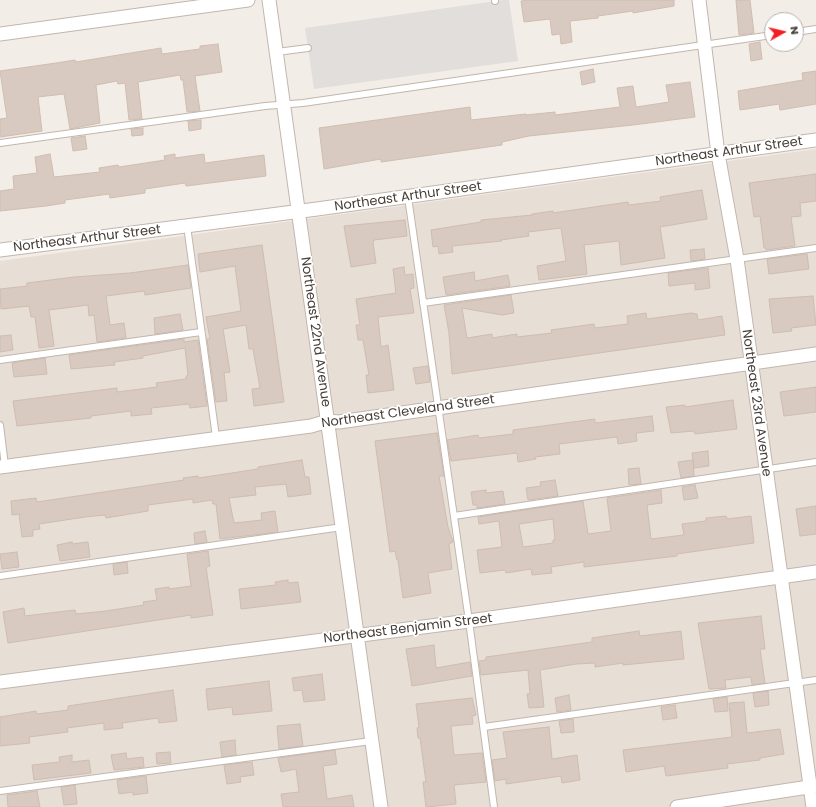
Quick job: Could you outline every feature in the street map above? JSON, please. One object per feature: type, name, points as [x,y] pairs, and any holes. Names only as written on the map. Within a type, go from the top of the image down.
[{"type":"street","points":[[0,34],[248,0]]},
{"type":"street","name":"Northeast 22nd Avenue","points":[[269,0],[381,807]]},
{"type":"street","name":"Northeast 23rd Avenue","points":[[699,0],[706,44],[718,154],[737,259],[795,683],[813,786],[813,807]]},
{"type":"street","name":"Northeast Arthur Street","points":[[0,250],[298,212],[816,140]]},
{"type":"street","name":"Northeast Cleveland Street","points":[[3,467],[216,437],[311,426],[328,421],[339,422],[816,354]]},
{"type":"street","name":"Northeast Benjamin Street","points":[[0,682],[469,621],[816,572]]},
{"type":"street","points":[[677,807],[813,786]]},
{"type":"lane","points":[[804,31],[816,29]]},
{"type":"lane","points":[[0,143],[764,36]]},
{"type":"lane","points":[[277,52],[308,48]]},
{"type":"lane","points":[[408,197],[484,727],[494,807]]},
{"type":"lane","points":[[186,226],[216,437]]},
{"type":"lane","points":[[423,303],[816,248]]},
{"type":"lane","points":[[0,360],[201,332]]},
{"type":"lane","points":[[0,425],[3,467]]},
{"type":"lane","points":[[454,516],[816,462]]},
{"type":"lane","points":[[0,576],[342,527]]},
{"type":"lane","points":[[484,727],[816,680]]},
{"type":"lane","points":[[0,791],[371,741]]},
{"type":"shaded area","points":[[509,0],[518,61],[314,89],[305,28]]},
{"type":"shaded area","points":[[816,149],[816,807],[0,807],[0,261]]},
{"type":"building","points":[[674,0],[674,6],[570,21],[572,42],[561,44],[560,34],[552,35],[550,19],[524,22],[521,1]]},
{"type":"building","points":[[736,0],[750,0],[754,33],[739,35]]},
{"type":"building","points":[[760,42],[762,59],[751,61],[749,44]]},
{"type":"building","points":[[218,44],[222,72],[195,76],[200,111],[187,112],[183,80],[181,80],[180,75],[138,82],[142,119],[129,120],[125,83],[118,84],[117,81],[96,85],[100,123],[70,129],[64,94],[38,97],[42,131],[0,137],[0,119],[7,118],[0,71],[75,60],[76,62],[161,48],[162,54],[200,49],[200,46]]},
{"type":"building","points":[[593,69],[595,82],[582,85],[580,72]]},
{"type":"building","points":[[816,71],[816,104],[780,110],[779,104],[740,110],[738,91],[803,80],[802,73]]},
{"type":"building","points":[[690,82],[695,117],[529,136],[502,142],[502,145],[381,162],[381,159],[324,169],[319,128],[470,107],[471,120],[555,112],[555,115],[620,107],[617,88],[633,86],[636,107],[669,102],[666,85]]},
{"type":"building","points":[[201,120],[201,129],[189,131],[188,121]]},
{"type":"building","points":[[143,128],[143,135],[132,136],[131,129]]},
{"type":"building","points":[[85,136],[87,149],[73,151],[71,138]]},
{"type":"building","points":[[50,154],[54,177],[100,172],[99,168],[118,165],[119,167],[165,160],[164,156],[175,154],[175,158],[204,154],[205,163],[264,155],[266,176],[186,186],[185,183],[145,189],[145,193],[110,198],[109,194],[65,200],[65,203],[46,206],[0,211],[0,191],[14,189],[13,176],[37,173],[35,157]]},
{"type":"building","points":[[816,174],[816,201],[800,203],[801,216],[791,217],[795,246],[766,250],[766,248],[764,248],[760,216],[754,217],[749,183]]},
{"type":"building","points":[[702,190],[707,219],[660,227],[665,258],[621,265],[619,241],[584,245],[587,274],[539,280],[537,266],[566,261],[561,228],[528,232],[529,236],[501,240],[502,241],[452,246],[453,252],[439,254],[438,246],[433,247],[431,230],[481,222],[481,220],[532,215],[553,211],[553,213],[628,202],[629,205],[661,201],[660,197]]},
{"type":"building","points":[[405,220],[407,236],[374,240],[373,243],[376,263],[351,267],[344,226]]},
{"type":"building","points":[[262,245],[284,402],[254,406],[252,389],[260,388],[253,349],[249,349],[246,325],[223,329],[230,372],[224,373],[227,401],[216,402],[207,339],[210,339],[206,317],[241,311],[235,266],[200,272],[198,254]]},
{"type":"building","points":[[704,249],[705,259],[691,261],[690,250]]},
{"type":"building","points":[[807,254],[809,269],[769,274],[767,259]]},
{"type":"building","points":[[188,265],[191,288],[145,295],[144,291],[106,296],[110,325],[124,323],[126,338],[97,342],[94,315],[89,316],[88,305],[49,310],[54,346],[39,348],[35,317],[31,317],[29,306],[1,309],[0,289],[27,286],[27,283],[74,277],[130,273]]},
{"type":"building","points":[[404,267],[405,275],[413,274],[414,288],[410,289],[414,313],[378,317],[381,347],[388,345],[394,390],[368,393],[366,375],[369,375],[363,340],[358,340],[356,325],[360,325],[356,299],[396,293],[393,269]]},
{"type":"building","points":[[708,268],[710,288],[695,290],[695,283],[669,286],[668,273]]},
{"type":"building","points":[[474,272],[475,281],[508,275],[510,286],[446,295],[443,277]]},
{"type":"building","points":[[511,295],[514,313],[502,315],[462,308],[467,338],[492,334],[492,338],[517,334],[517,337],[552,333],[551,330],[594,324],[595,328],[628,324],[627,316],[646,313],[647,319],[691,313],[697,314],[698,320],[722,316],[725,335],[452,374],[449,333],[444,305]]},
{"type":"building","points":[[813,296],[816,325],[791,328],[792,331],[773,333],[769,299]]},
{"type":"building","points":[[180,314],[183,330],[155,334],[154,318]]},
{"type":"building","points":[[11,335],[13,350],[0,352],[0,336]]},
{"type":"building","points":[[184,339],[184,342],[198,340],[207,406],[190,408],[189,404],[151,408],[152,414],[131,416],[131,411],[91,416],[91,418],[17,426],[13,401],[117,388],[117,392],[157,387],[156,383],[186,379],[186,376],[188,375],[185,348],[143,356],[143,358],[114,362],[115,365],[71,369],[69,355]]},
{"type":"building","points":[[45,358],[47,374],[14,377],[12,363]]},
{"type":"building","points":[[428,366],[430,382],[416,384],[413,368]]},
{"type":"building","points":[[816,387],[816,412],[784,416],[780,392]]},
{"type":"building","points":[[733,400],[737,429],[695,434],[694,431],[671,433],[666,407],[685,405],[685,407]]},
{"type":"building","points":[[652,416],[654,431],[636,433],[637,441],[618,444],[617,437],[559,444],[560,454],[535,457],[536,459],[518,462],[517,453],[451,461],[447,440],[478,435],[479,438],[513,434],[513,430],[595,419],[595,423]]},
{"type":"building","points":[[437,433],[444,476],[439,476],[448,527],[453,542],[449,544],[452,569],[428,573],[431,593],[403,598],[398,560],[395,551],[390,552],[375,441]]},
{"type":"building","points":[[708,451],[709,466],[694,468],[692,453]]},
{"type":"building","points":[[302,460],[305,477],[309,477],[311,494],[288,497],[286,484],[255,487],[256,495],[229,498],[234,523],[262,520],[261,513],[275,511],[278,532],[220,539],[216,504],[213,504],[212,500],[193,503],[193,499],[148,505],[148,511],[106,518],[105,515],[39,524],[40,529],[33,530],[33,536],[22,537],[19,514],[12,515],[11,501],[36,498],[37,502],[184,480],[183,478],[198,476],[199,478],[258,469],[258,467]]},
{"type":"building","points":[[693,460],[694,476],[681,478],[678,462]]},
{"type":"building","points":[[639,468],[641,484],[629,485],[628,469]]},
{"type":"building","points":[[555,480],[558,496],[528,500],[526,488],[541,486],[540,482]]},
{"type":"building","points":[[695,485],[698,498],[684,500],[682,487]]},
{"type":"building","points":[[486,490],[486,493],[503,491],[505,504],[477,508],[477,505],[473,505],[471,492]]},
{"type":"building","points":[[661,490],[662,503],[647,505],[651,539],[684,535],[682,524],[706,521],[706,518],[726,516],[727,519],[751,516],[754,543],[677,554],[677,556],[584,567],[584,562],[551,567],[552,573],[532,575],[531,569],[506,573],[505,570],[480,573],[477,550],[502,547],[499,521],[479,524],[478,517],[583,501],[588,534],[611,531],[607,498]],"holes":[[[553,519],[555,540],[553,540],[553,543],[523,547],[519,524]]]},
{"type":"building","points":[[816,506],[816,534],[800,536],[796,509]]},
{"type":"building","points":[[205,531],[207,542],[195,544],[194,533]]},
{"type":"building","points":[[72,542],[72,544],[88,542],[90,557],[60,561],[57,545]]},
{"type":"building","points":[[208,551],[210,566],[206,567],[213,615],[191,618],[191,615],[8,643],[3,612],[24,608],[25,616],[75,610],[76,614],[144,605],[143,602],[157,600],[155,589],[191,586],[187,554]]},
{"type":"building","points":[[17,552],[19,567],[2,569],[0,554]]},
{"type":"building","points":[[127,562],[128,573],[114,575],[113,564]]},
{"type":"building","points":[[288,580],[288,583],[298,582],[301,602],[241,609],[239,589],[276,585],[275,582]]},
{"type":"building","points":[[761,616],[765,649],[760,649],[765,683],[752,685],[751,677],[725,680],[726,688],[709,689],[698,623]]},
{"type":"building","points":[[639,631],[640,636],[681,631],[684,659],[623,665],[623,663],[595,667],[595,663],[576,664],[540,670],[544,707],[529,708],[527,694],[530,694],[528,670],[481,675],[479,661],[486,660],[486,657],[592,642],[592,638]]},
{"type":"building","points":[[434,645],[436,668],[470,662],[472,676],[412,686],[406,649]]},
{"type":"building","points":[[322,674],[325,700],[304,702],[302,690],[294,691],[292,678]]},
{"type":"building","points":[[269,681],[272,711],[233,715],[232,707],[208,710],[206,689]]},
{"type":"building","points":[[173,690],[177,721],[159,723],[158,718],[122,723],[123,728],[104,730],[104,723],[67,728],[68,732],[29,737],[30,743],[0,746],[0,717],[36,711],[37,714],[68,710],[68,706]]},
{"type":"building","points":[[768,691],[769,705],[755,707],[753,693]]},
{"type":"building","points":[[569,695],[571,710],[557,712],[555,698]]},
{"type":"building","points":[[727,697],[728,711],[715,712],[713,699]]},
{"type":"building","points":[[472,698],[476,715],[472,716],[473,724],[451,726],[454,755],[482,753],[486,782],[454,785],[456,804],[426,807],[423,782],[426,782],[420,738],[418,738],[417,728],[419,727],[416,704]]},
{"type":"building","points":[[744,702],[747,733],[780,729],[784,754],[760,758],[760,760],[727,764],[728,768],[666,776],[664,766],[626,772],[623,750],[732,737],[729,703]]},
{"type":"building","points":[[675,705],[677,718],[663,720],[661,707]]},
{"type":"building","points":[[573,719],[574,732],[561,733],[559,721]]},
{"type":"building","points":[[300,724],[303,746],[279,749],[277,726]]},
{"type":"building","points":[[549,727],[552,759],[577,755],[580,780],[562,783],[561,776],[506,784],[506,779],[495,781],[492,760],[507,758],[503,732]]},
{"type":"building","points":[[235,740],[236,755],[222,757],[220,742]]},
{"type":"building","points":[[335,750],[337,764],[323,766],[327,799],[352,795],[354,807],[283,807],[281,794],[299,792],[296,769],[281,772],[278,758]]},
{"type":"building","points":[[170,752],[171,763],[157,764],[156,753]]},
{"type":"building","points":[[126,753],[127,759],[143,757],[144,767],[114,770],[111,755]]},
{"type":"building","points":[[72,755],[72,762],[89,760],[91,773],[34,780],[32,765],[60,762],[59,757]]},
{"type":"building","points":[[252,762],[254,775],[240,777],[241,782],[227,784],[224,765]]},
{"type":"building","points":[[146,776],[148,793],[133,795],[133,792],[119,794],[117,780]]},
{"type":"building","points":[[75,785],[77,804],[64,805],[61,787]]},
{"type":"building","points":[[37,791],[40,807],[8,807],[7,795]]}]
